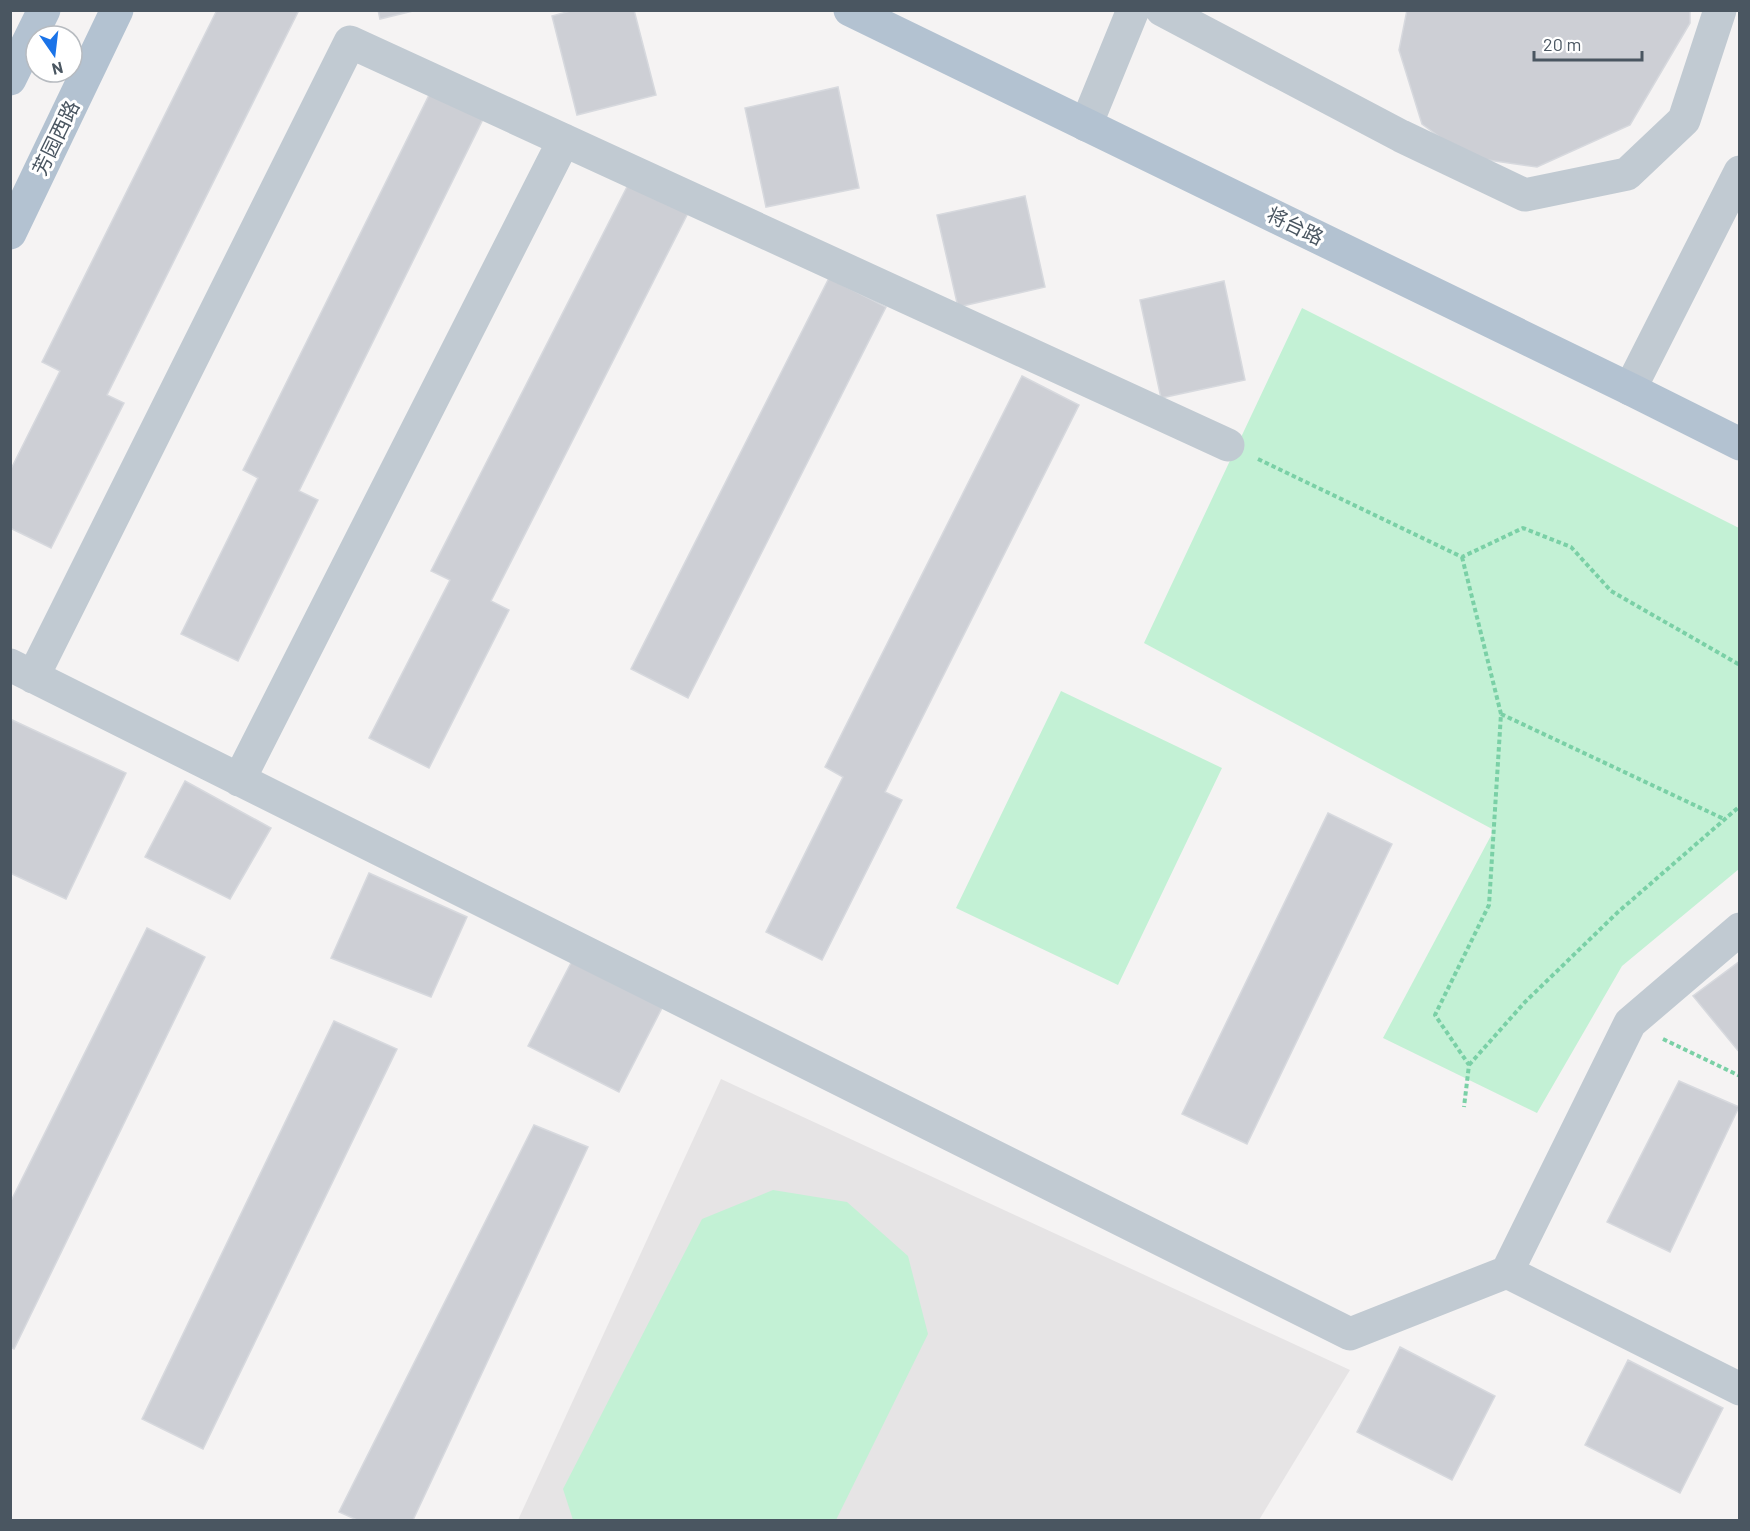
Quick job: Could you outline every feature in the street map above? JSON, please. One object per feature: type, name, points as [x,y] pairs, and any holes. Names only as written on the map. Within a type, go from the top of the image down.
[{"type":"main road","points":[[10,80],[44,10]]},
{"type":"main road","name":"芳园西路","points":[[10,233],[117,10]]},
{"type":"main road","name":"将台路","points":[[850,10],[1740,444]]},
{"type":"street","points":[[1086,125],[1133,10]]},
{"type":"street","points":[[1162,10],[1401,136],[1525,195],[1627,174],[1684,120],[1720,10]]},
{"type":"street","points":[[1228,445],[350,42],[22,671],[1350,1334],[1507,1272],[1630,1023],[1740,929]]},
{"type":"street","points":[[239,780],[564,140]]},
{"type":"street","points":[[1630,389],[1740,172]]},
{"type":"street","points":[[1507,1272],[1740,1389]]},
{"type":"path","points":[[1228,445],[1462,557]]},
{"type":"path","points":[[1462,557],[1523,528],[1571,547],[1611,591],[1740,665]]},
{"type":"path","points":[[1462,557],[1501,714],[1489,905],[1435,1016],[1469,1065]]},
{"type":"path","points":[[1501,714],[1724,819]]},
{"type":"path","points":[[1464,1107],[1469,1065],[1525,1002],[1609,920],[1740,806]]},
{"type":"path","points":[[1630,1023],[1740,1076]]},
{"type":"shaded area","points":[[721,1079],[1350,1370],[1259,1520],[518,1520]]},
{"type":"green space","points":[[1302,308],[1739,528],[1739,869],[1622,966],[1537,1113],[1383,1038],[1494,830],[1144,643]]},
{"type":"green space","points":[[1061,691],[1222,768],[1118,985],[956,908]]},
{"type":"green space","points":[[773,1190],[847,1202],[908,1256],[928,1334],[836,1520],[573,1520],[563,1489],[702,1219]]},
{"type":"building","points":[[217,10],[299,10],[107,395],[124,403],[51,548],[10,528],[10,471],[60,371],[42,362]]},
{"type":"building","points":[[378,10],[417,10],[380,19]]},
{"type":"building","points":[[574,10],[634,10],[656,95],[577,115],[552,16]]},
{"type":"building","points":[[1407,10],[1690,10],[1690,23],[1630,125],[1537,167],[1467,157],[1422,124],[1399,50]]},
{"type":"building","points":[[438,77],[491,103],[299,491],[318,500],[238,661],[181,634],[258,478],[243,470]]},
{"type":"building","points":[[838,87],[859,188],[766,207],[745,108]]},
{"type":"building","points":[[630,181],[689,211],[491,601],[509,610],[429,768],[369,738],[450,580],[431,571]]},
{"type":"building","points":[[1025,196],[1045,287],[958,307],[937,215]]},
{"type":"building","points":[[829,278],[886,307],[688,698],[631,669]]},
{"type":"building","points":[[1224,281],[1245,380],[1161,398],[1140,300]]},
{"type":"building","points":[[1022,376],[1079,405],[885,792],[902,800],[822,960],[766,932],[843,777],[825,767]]},
{"type":"building","points":[[10,719],[126,773],[66,899],[10,873]]},
{"type":"building","points":[[185,781],[271,828],[230,899],[145,857]]},
{"type":"building","points":[[1328,813],[1392,844],[1247,1144],[1182,1114]]},
{"type":"building","points":[[369,873],[467,917],[431,997],[331,958]]},
{"type":"building","points":[[147,928],[205,957],[14,1349],[10,1347],[10,1203]]},
{"type":"building","points":[[572,961],[663,1006],[619,1092],[528,1046]]},
{"type":"building","points":[[1740,961],[1740,1053],[1693,996]]},
{"type":"building","points":[[334,1021],[397,1049],[203,1449],[142,1419]]},
{"type":"building","points":[[1679,1081],[1739,1107],[1670,1252],[1607,1222]]},
{"type":"building","points":[[534,1125],[588,1147],[413,1520],[357,1520],[339,1512]]},
{"type":"building","points":[[1400,1347],[1495,1396],[1452,1480],[1357,1432]]},
{"type":"building","points":[[1628,1360],[1723,1408],[1680,1493],[1585,1445]]}]
